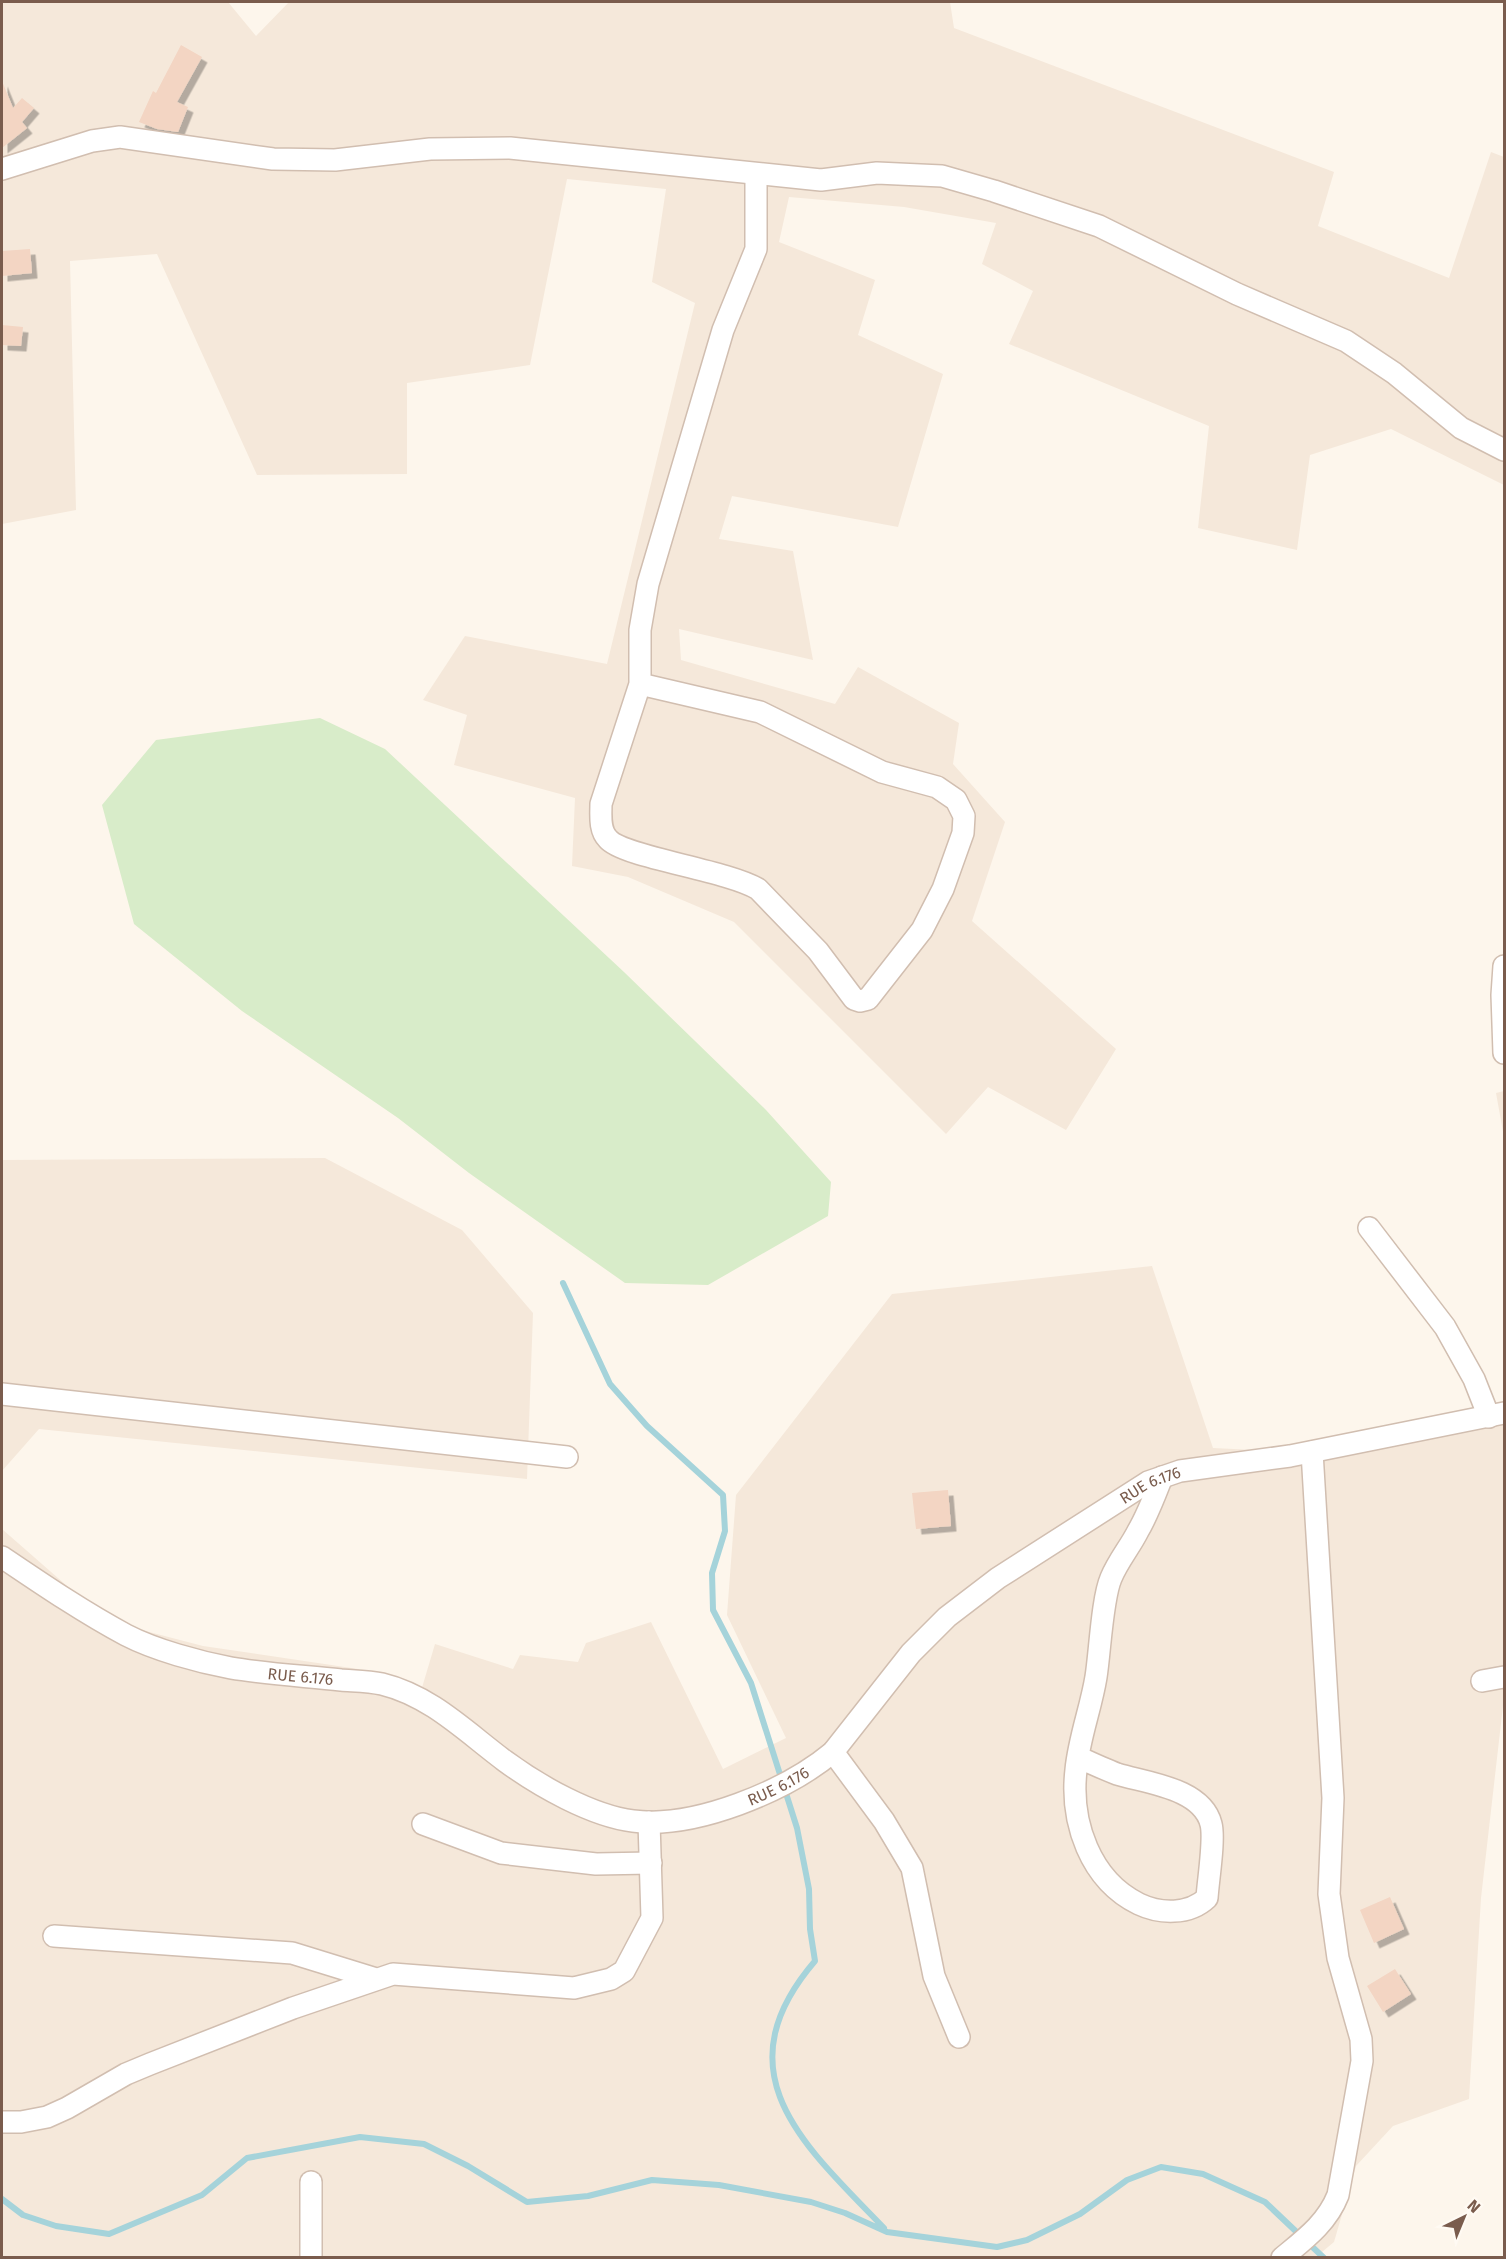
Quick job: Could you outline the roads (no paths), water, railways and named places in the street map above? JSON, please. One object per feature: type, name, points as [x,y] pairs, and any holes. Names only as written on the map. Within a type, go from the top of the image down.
[{"type":"street","points":[[2,169],[92,141],[120,136],[273,159],[335,160],[464,146],[510,148],[821,180],[877,173],[942,176],[1099,226],[1237,294],[1346,341],[1394,373],[1461,428],[1504,450]]},
{"type":"street","points":[[640,684],[760,712],[882,772],[937,787],[956,800],[964,816],[963,833],[943,890],[922,930],[868,999],[860,1001],[854,999],[818,951],[758,889],[746,882],[699,867],[620,848],[607,839],[600,822],[601,804],[640,684],[640,630],[648,584],[723,330],[756,249],[756,174]]},
{"type":"street","points":[[1504,966],[1502,995],[1504,1053]]},
{"type":"street","points":[[1369,1228],[1445,1327],[1497,1415]]},
{"type":"street","points":[[2,1394],[567,1456]]},
{"type":"street","name":"RUE 6.176","points":[[2,1557],[128,1636],[199,1661],[261,1672],[381,1684],[414,1696],[448,1715],[507,1762],[546,1787],[599,1812],[632,1821],[666,1822],[711,1812],[760,1796],[819,1764],[833,1752],[911,1653],[947,1617],[1036,1553],[1148,1482],[1180,1471],[1312,1452],[1497,1415]]},
{"type":"street","points":[[1282,2258],[1316,2230],[1332,2211],[1338,2195],[1362,2061],[1361,2039],[1338,1958],[1329,1894],[1333,1798],[1312,1452]]},
{"type":"street","points":[[1078,1757],[1116,1773],[1186,1796],[1206,1813],[1212,1825],[1207,1898],[1198,1907],[1182,1912],[1147,1908],[1128,1898],[1103,1876],[1088,1852],[1077,1818],[1074,1794],[1078,1757],[1094,1689],[1110,1580],[1139,1530],[1162,1477]]},
{"type":"street","points":[[1482,1682],[1504,1677]]},
{"type":"street","points":[[833,1752],[884,1821],[912,1868],[934,1976],[959,2037]]},
{"type":"street","points":[[2,2122],[21,2122],[47,2117],[126,2074],[373,1978],[393,1974],[415,1975],[574,1988],[595,1985],[610,1979],[624,1971],[652,1918],[649,1822]]},
{"type":"street","points":[[423,1824],[501,1853],[596,1864],[651,1863]]},
{"type":"street","points":[[54,1936],[292,1953],[373,1978]]},
{"type":"street","points":[[311,2182],[311,2258]]},
{"type":"waterway","points":[[563,1283],[610,1384],[647,1426],[723,1495],[725,1531],[712,1573],[713,1610],[751,1683],[797,1828],[809,1889],[810,1929],[815,1961],[787,2001],[774,2038],[774,2073],[784,2105],[802,2137],[826,2167],[884,2228]]},
{"type":"waterway","points":[[2,2199],[23,2215],[56,2226],[109,2234],[202,2195],[247,2158],[360,2137],[424,2144],[468,2166],[527,2202],[588,2196],[652,2180],[719,2185],[811,2202],[845,2213],[887,2232],[997,2247],[1027,2240],[1080,2214],[1127,2180],[1161,2167],[1203,2174],[1265,2202],[1324,2258]]}]
